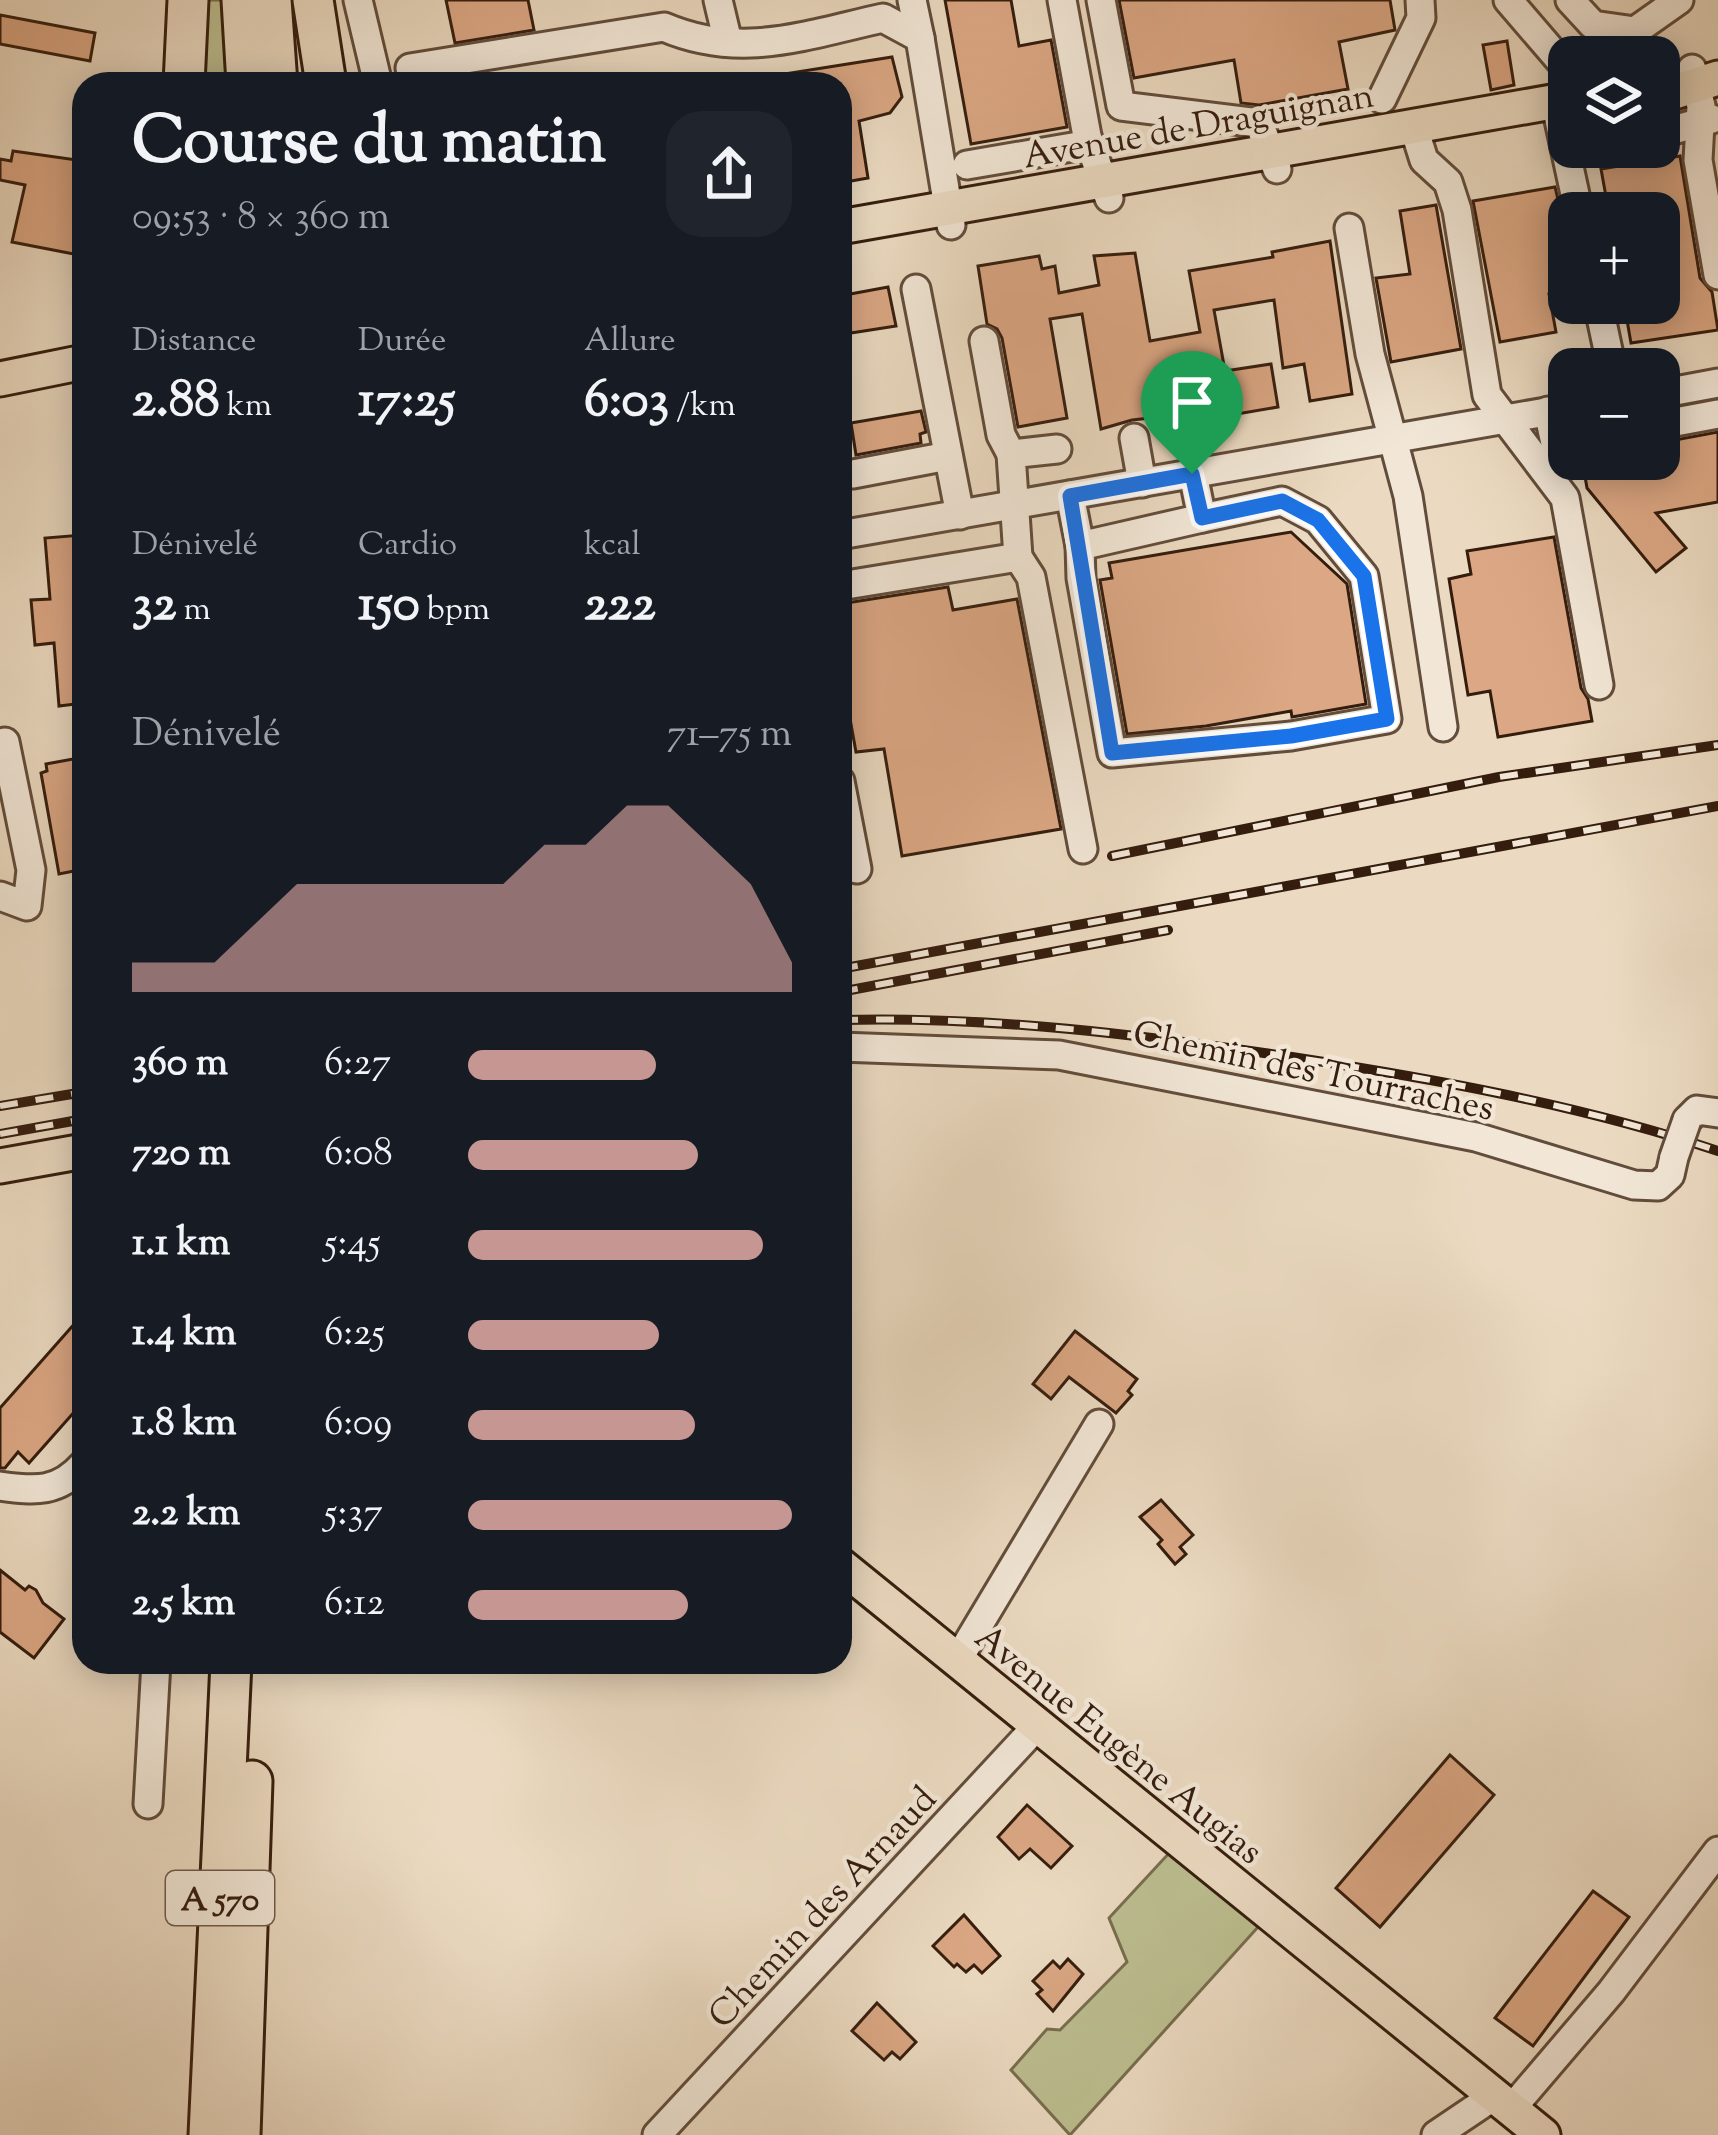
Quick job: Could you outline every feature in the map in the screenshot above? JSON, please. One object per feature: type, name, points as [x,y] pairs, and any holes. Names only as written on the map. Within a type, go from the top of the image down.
[{"type":"highway","points":[[185,72],[188,0]]},
{"type":"highway","points":[[242,0],[246,72]]},
{"type":"highway","points":[[271,0],[276,72]]},
{"type":"highway","points":[[313,0],[324,72]]},
{"type":"highway","name":"A 570","points":[[208,2135],[230,1674]]},
{"type":"highway","name":"A 570","points":[[240,2135],[258,1674]]},
{"type":"main road","name":"Avenue de Draguignan","points":[[852,243],[950,217],[1416,134],[1548,116]]},
{"type":"main road","name":"Avenue de Draguignan","points":[[852,225],[950,217]]},
{"type":"main road","points":[[0,379],[72,364]]},
{"type":"main road","points":[[0,397],[72,384]]},
{"type":"main road","points":[[0,1166],[72,1152]]},
{"type":"main road","name":"Avenue Eugène Augias","points":[[852,1575],[1544,2135]]},
{"type":"street","points":[[358,0],[375,72]]},
{"type":"street","points":[[718,0],[728,42]]},
{"type":"street","points":[[912,0],[950,217]]},
{"type":"street","points":[[1062,0],[1090,144],[1106,190]]},
{"type":"street","points":[[1101,0],[1121,106],[1259,123],[1274,160]]},
{"type":"street","points":[[1382,99],[1421,17],[1420,0]]},
{"type":"street","points":[[1508,0],[1548,46]]},
{"type":"street","points":[[1570,0],[1593,26],[1636,32],[1679,0]]},
{"type":"street","points":[[410,68],[664,27],[686,36],[756,46],[883,18],[920,38]]},
{"type":"street","points":[[1697,74],[1709,121],[1699,160],[1718,275]]},
{"type":"street","points":[[1416,134],[1424,160],[1448,182],[1457,210],[1486,395],[1565,498],[1599,686]]},
{"type":"street","points":[[967,165],[1090,144]]},
{"type":"street","points":[[1349,228],[1370,354],[1408,496],[1443,727]]},
{"type":"street","points":[[916,289],[960,514]]},
{"type":"street","points":[[984,341],[1001,435],[1011,454],[1018,557],[1030,577],[1083,849]]},
{"type":"street","points":[[1680,390],[1718,383]]},
{"type":"street","points":[[852,533],[1548,411]]},
{"type":"street","points":[[1680,420],[1718,414]]},
{"type":"street","points":[[1134,438],[1142,483]]},
{"type":"street","points":[[1011,454],[1057,448]]},
{"type":"street","points":[[854,474],[948,456]]},
{"type":"street","points":[[1192,474],[1202,518]]},
{"type":"street","points":[[1070,496],[1112,753],[1291,736],[1387,719],[1364,576],[1318,520],[1282,501],[1080,546]]},
{"type":"street","points":[[852,584],[1018,557]]},
{"type":"street","points":[[0,743],[5,742],[31,870],[27,906],[0,896]]},
{"type":"street","points":[[852,844],[857,869]]},
{"type":"street","name":"Chemin des Tourraches","points":[[852,1047],[1059,1054],[1476,1137],[1634,1185],[1658,1186],[1670,1175],[1687,1120],[1697,1110],[1718,1113]]},
{"type":"street","points":[[957,1661],[1099,1424]]},
{"type":"street","points":[[0,1486],[47,1491],[72,1478]]},
{"type":"street","points":[[148,1804],[155,1674]]},
{"type":"street","name":"Chemin des Arnaud","points":[[657,2135],[1037,1726]]},
{"type":"street","points":[[1436,2135],[1482,2104],[1502,2100],[1611,1992],[1718,1850]]},
{"type":"green space","points":[[200,0],[225,0],[228,72],[197,72]]},
{"type":"green space","points":[[1171,1851],[1259,1926],[1070,2135],[1011,2070],[1047,2029],[1060,2030],[1127,1962],[1109,1918]]},
{"type":"building","points":[[446,0],[528,0],[534,30],[455,43]]},
{"type":"building","points":[[945,0],[1011,0],[1019,46],[1051,40],[1067,127],[971,144]]},
{"type":"building","points":[[1119,0],[1390,0],[1395,30],[1339,42],[1348,89],[1259,105],[1241,103],[1234,60],[1134,78]]},
{"type":"building","points":[[0,15],[95,33],[90,61],[0,44]]},
{"type":"building","points":[[1507,41],[1514,85],[1491,90],[1483,45]]},
{"type":"building","points":[[892,57],[902,97],[890,113],[859,121],[868,178],[852,181],[852,72],[797,72]]},
{"type":"building","points":[[13,151],[72,159],[72,254],[12,242],[25,185],[0,180],[0,159],[11,161]]},
{"type":"building","points":[[1680,156],[1700,278],[1712,292],[1718,330],[1631,343],[1628,324],[1680,324],[1680,192],[1605,192],[1601,169],[1680,168]]},
{"type":"building","points":[[1555,187],[1556,192],[1548,192],[1548,324],[1555,324],[1556,332],[1500,342],[1473,201]]},
{"type":"building","points":[[1436,205],[1461,349],[1391,362],[1376,278],[1410,274],[1400,211]]},
{"type":"building","points":[[1330,241],[1352,394],[1310,401],[1304,364],[1283,368],[1274,300],[1214,310],[1225,371],[1271,364],[1278,407],[1190,422],[1188,414],[1132,420],[1101,429],[1082,314],[1050,319],[1067,418],[1018,427],[1002,338],[987,324],[978,266],[1039,256],[1042,269],[1055,266],[1059,293],[1099,285],[1094,256],[1135,253],[1150,341],[1200,332],[1189,271],[1273,257],[1272,252]]},
{"type":"building","points":[[888,287],[896,326],[852,333],[852,294]]},
{"type":"building","points":[[921,411],[926,432],[920,434],[921,443],[856,455],[852,423]]},
{"type":"building","points":[[1718,432],[1718,502],[1656,513],[1686,548],[1656,572],[1587,488],[1586,480],[1680,480],[1680,439]]},
{"type":"building","points":[[1291,532],[1347,584],[1366,704],[1292,717],[1291,711],[1127,734],[1100,580],[1112,578],[1109,563]]},
{"type":"building","points":[[72,536],[72,704],[59,706],[54,643],[35,645],[31,600],[50,599],[45,538]]},
{"type":"building","points":[[1554,537],[1581,688],[1592,721],[1498,737],[1490,691],[1468,695],[1449,579],[1471,574],[1467,551]]},
{"type":"building","points":[[948,587],[953,610],[1017,599],[1061,829],[902,856],[884,749],[856,752],[852,602]]},
{"type":"building","points":[[72,759],[72,871],[59,874],[41,773],[47,771],[46,764]]},
{"type":"building","points":[[72,1327],[72,1415],[29,1463],[18,1452],[0,1468],[0,1408]]},
{"type":"building","points":[[1075,1331],[1137,1379],[1128,1391],[1132,1395],[1116,1413],[1069,1377],[1051,1399],[1033,1384]]},
{"type":"building","points":[[1161,1500],[1193,1535],[1180,1547],[1186,1554],[1175,1564],[1158,1544],[1162,1540],[1140,1517]]},
{"type":"building","points":[[0,1570],[25,1590],[29,1586],[36,1590],[43,1603],[64,1619],[34,1658],[0,1632]]},
{"type":"building","points":[[1450,1755],[1494,1795],[1380,1927],[1336,1888]]},
{"type":"building","points":[[1027,1805],[1072,1846],[1051,1868],[1030,1849],[1019,1859],[998,1837]]},
{"type":"building","points":[[1593,1891],[1629,1917],[1533,2046],[1495,2018]]},
{"type":"building","points":[[964,1915],[1000,1956],[982,1973],[974,1965],[966,1972],[957,1964],[954,1967],[933,1946]]},
{"type":"building","points":[[1068,1959],[1083,1974],[1053,2011],[1037,1994],[1042,1990],[1033,1981],[1053,1961],[1060,1968]]},
{"type":"building","points":[[877,2003],[916,2042],[900,2059],[892,2052],[884,2060],[852,2031]]},
{"type":"railway","points":[[1112,856],[1499,777],[1718,745]]},
{"type":"railway","points":[[852,967],[1718,806]]},
{"type":"railway","points":[[852,990],[1168,930]]},
{"type":"railway","points":[[852,1020],[1067,1029],[1292,1057],[1507,1095],[1718,1151]]},
{"type":"railway","points":[[0,1106],[72,1094]]},
{"type":"railway","points":[[0,1134],[72,1121]]},
{"type":"route","points":[[1192,474],[1202,518],[1282,501],[1318,520],[1364,576],[1387,719],[1291,736],[1112,753],[1070,496],[1192,474]]}]
